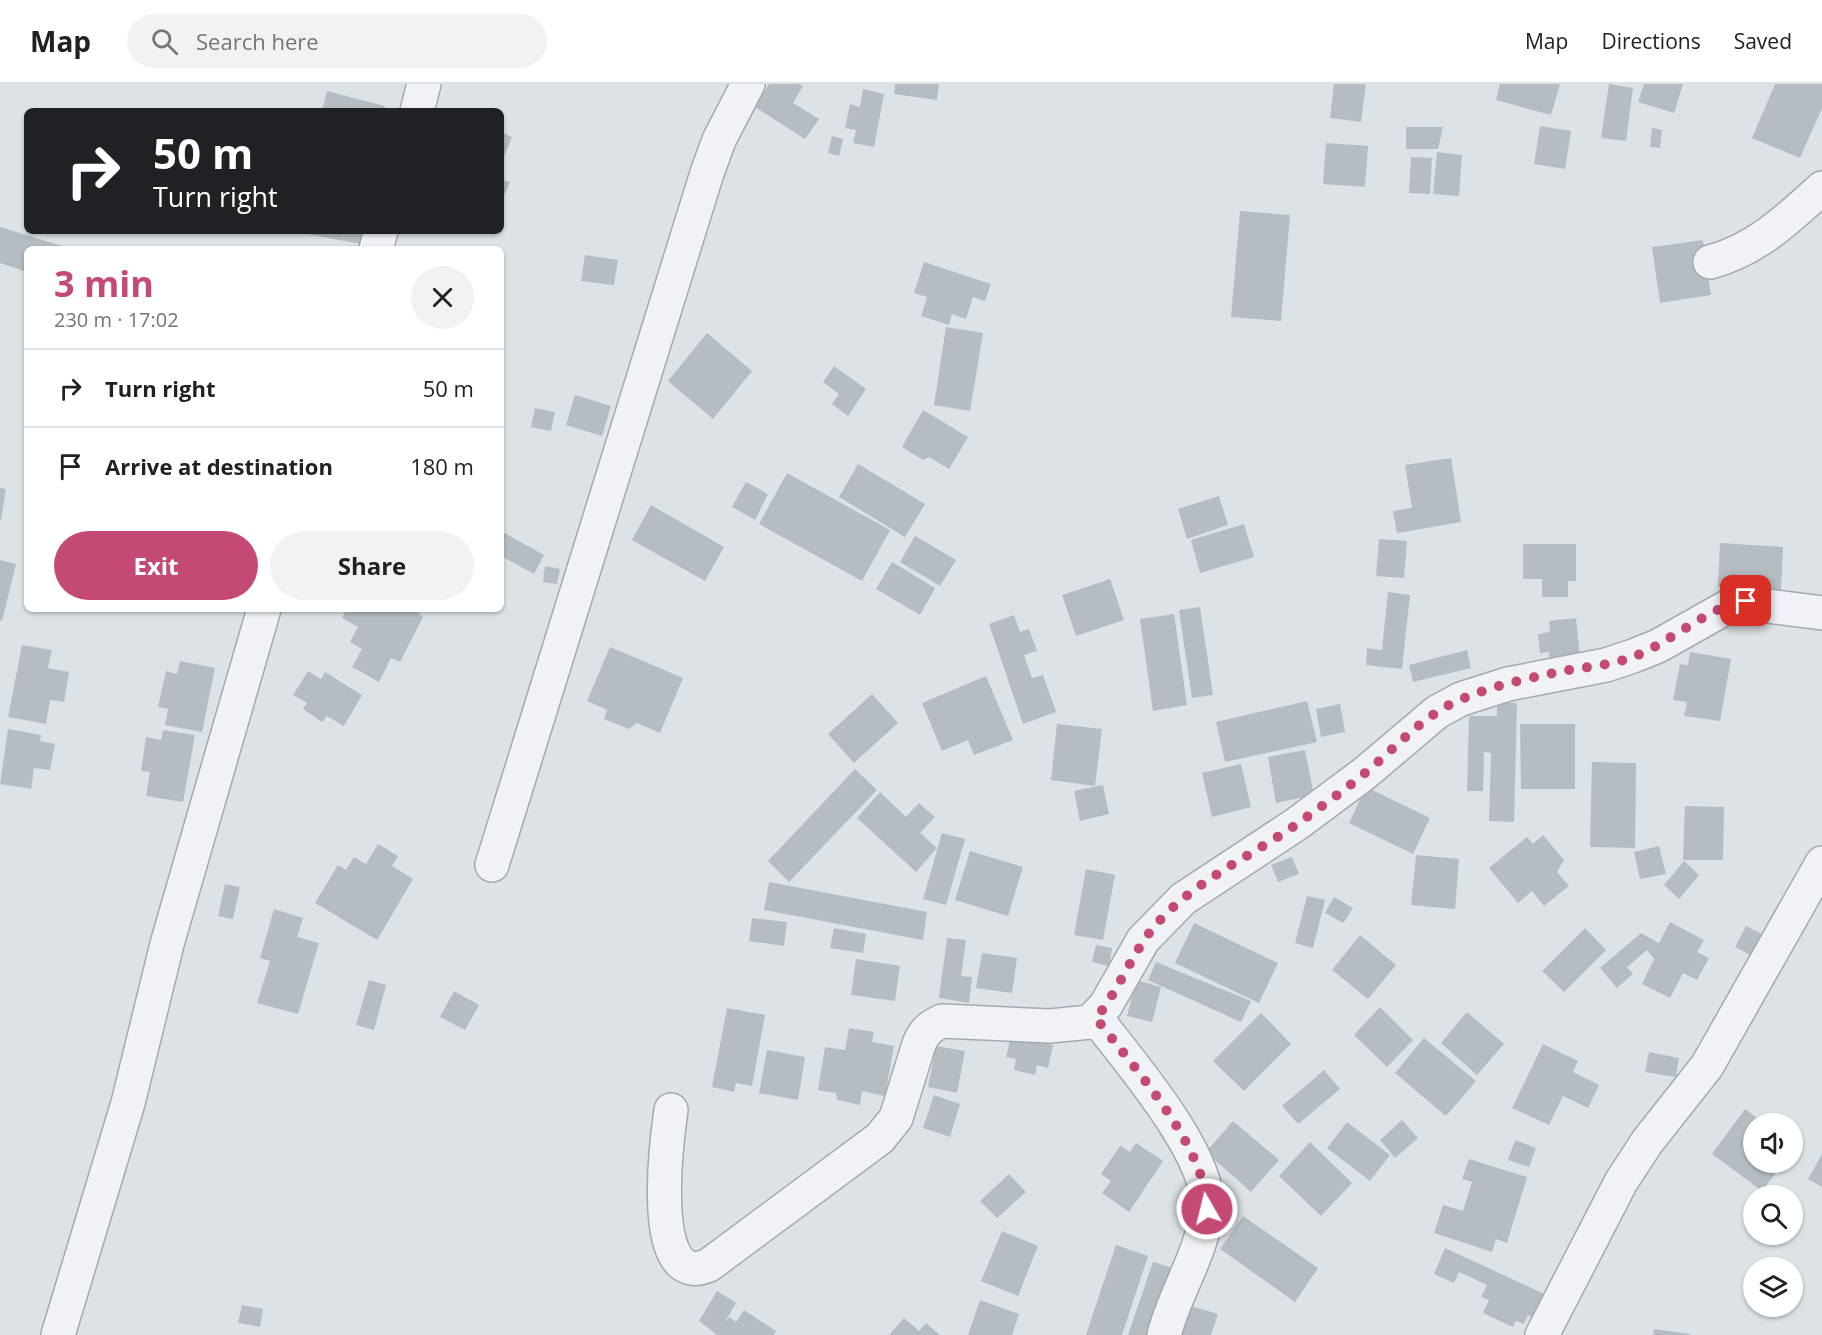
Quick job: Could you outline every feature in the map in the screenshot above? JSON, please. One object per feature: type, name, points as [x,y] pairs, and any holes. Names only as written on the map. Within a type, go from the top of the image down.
[{"type":"street","points":[[418,108],[424,84]]},
{"type":"street","points":[[492,865],[704,183],[719,140],[748,84]]},
{"type":"street","points":[[1710,262],[1730,257],[1753,246],[1822,188]]},
{"type":"street","points":[[671,1110],[664,1157],[669,1241],[675,1256],[685,1266],[699,1268],[709,1265],[880,1138],[893,1124],[919,1044],[931,1026],[942,1021],[1067,1026],[1087,1023],[1096,1018],[1143,940],[1183,899],[1298,823],[1365,773],[1437,712],[1461,699],[1508,684],[1606,665],[1633,657],[1736,602],[1822,613]]},
{"type":"street","points":[[58,1335],[128,1103],[167,944],[263,612]]},
{"type":"street","points":[[1542,1335],[1621,1182],[1647,1142],[1707,1066],[1822,863]]},
{"type":"street","points":[[1096,1018],[1174,1122],[1207,1190],[1207,1209],[1202,1233],[1169,1316],[1164,1335]]},
{"type":"building","points":[[769,84],[803,86],[793,103],[819,119],[805,139],[755,107]]},
{"type":"building","points":[[895,84],[939,84],[937,100],[894,94]]},
{"type":"building","points":[[1334,84],[1366,84],[1361,122],[1330,118]]},
{"type":"building","points":[[1500,84],[1560,84],[1551,115],[1496,100]]},
{"type":"building","points":[[1609,84],[1633,88],[1626,141],[1601,138]]},
{"type":"building","points":[[1644,84],[1683,84],[1674,113],[1638,102]]},
{"type":"building","points":[[1775,84],[1822,84],[1822,108],[1800,158],[1752,138]]},
{"type":"building","points":[[863,89],[884,94],[874,147],[853,143],[856,130],[845,128],[850,104],[860,107]]},
{"type":"building","points":[[327,91],[385,106],[385,108],[323,108]]},
{"type":"building","points":[[1540,126],[1571,131],[1565,169],[1534,164]]},
{"type":"building","points":[[1406,127],[1443,127],[1438,149],[1406,149]]},
{"type":"building","points":[[1652,128],[1662,130],[1660,148],[1650,147]]},
{"type":"building","points":[[504,133],[512,137],[504,157]]},
{"type":"building","points":[[832,136],[843,139],[839,156],[828,153]]},
{"type":"building","points":[[1326,143],[1368,146],[1365,187],[1323,184]]},
{"type":"building","points":[[1437,152],[1462,155],[1459,196],[1433,194]]},
{"type":"building","points":[[1411,157],[1432,158],[1430,194],[1409,193]]},
{"type":"building","points":[[504,180],[510,182],[504,196]]},
{"type":"building","points":[[1240,211],[1290,215],[1281,321],[1231,317]]},
{"type":"building","points":[[0,227],[62,246],[24,246],[24,271],[0,263]]},
{"type":"building","points":[[307,234],[363,234],[361,244]]},
{"type":"building","points":[[1703,240],[1711,295],[1660,303],[1652,247]]},
{"type":"building","points":[[585,255],[618,260],[614,285],[581,281]]},
{"type":"building","points":[[924,262],[991,284],[985,301],[973,297],[966,319],[952,314],[949,325],[921,316],[927,297],[914,293]]},
{"type":"building","points":[[946,327],[983,333],[970,411],[934,405]]},
{"type":"building","points":[[707,333],[752,371],[713,419],[668,381]]},
{"type":"building","points":[[834,366],[866,389],[848,416],[832,404],[839,394],[823,382]]},
{"type":"building","points":[[575,395],[611,406],[602,436],[566,425]]},
{"type":"building","points":[[535,408],[555,412],[551,431],[531,427]]},
{"type":"building","points":[[923,410],[968,437],[949,469],[929,457],[923,460],[902,447]]},
{"type":"building","points":[[1451,458],[1461,522],[1397,533],[1393,511],[1412,508],[1405,465]]},
{"type":"building","points":[[858,464],[925,504],[905,537],[839,497]]},
{"type":"building","points":[[787,473],[890,530],[862,581],[759,524]]},
{"type":"building","points":[[746,482],[768,494],[755,520],[732,507]]},
{"type":"building","points":[[0,488],[6,489],[1,520],[0,520]]},
{"type":"building","points":[[1219,496],[1228,525],[1187,539],[1178,509]]},
{"type":"building","points":[[651,505],[724,547],[705,581],[632,540]]},
{"type":"building","points":[[1244,524],[1254,557],[1200,573],[1191,540]]},
{"type":"building","points":[[504,533],[544,555],[534,574],[504,558]]},
{"type":"building","points":[[915,536],[956,560],[940,586],[900,562]]},
{"type":"building","points":[[1379,539],[1407,541],[1404,578],[1376,576]]},
{"type":"building","points":[[1720,543],[1783,547],[1781,591],[1718,587]]},
{"type":"building","points":[[1523,544],[1576,544],[1576,581],[1568,581],[1568,597],[1542,597],[1542,579],[1523,579]]},
{"type":"building","points":[[0,560],[16,564],[2,621],[0,620]]},
{"type":"building","points":[[892,562],[935,588],[920,615],[876,589]]},
{"type":"building","points":[[545,566],[560,569],[557,584],[543,582]]},
{"type":"building","points":[[1110,579],[1124,620],[1076,636],[1062,595]]},
{"type":"building","points":[[1388,592],[1410,595],[1402,669],[1366,665],[1367,648],[1382,650]]},
{"type":"building","points":[[1200,607],[1213,695],[1192,698],[1179,610]]},
{"type":"building","points":[[345,612],[420,612],[419,614],[423,617],[400,662],[391,658],[379,682],[352,667],[362,649],[350,642],[358,627],[342,618]]},
{"type":"building","points":[[1174,614],[1187,705],[1153,711],[1140,619]]},
{"type":"building","points":[[1014,615],[1020,632],[1029,629],[1037,651],[1024,655],[1032,678],[1043,675],[1056,712],[1023,724],[989,624]]},
{"type":"building","points":[[1576,618],[1580,658],[1549,662],[1549,652],[1540,653],[1538,634],[1550,632],[1549,621]]},
{"type":"building","points":[[22,645],[52,650],[48,668],[69,672],[64,702],[50,700],[46,724],[8,717]]},
{"type":"building","points":[[610,647],[683,678],[660,733],[637,723],[629,729],[604,719],[607,710],[587,701]]},
{"type":"building","points":[[1467,650],[1471,668],[1413,682],[1409,665]]},
{"type":"building","points":[[1690,652],[1731,659],[1720,721],[1684,716],[1687,702],[1673,700],[1680,664],[1688,665]]},
{"type":"building","points":[[180,661],[215,668],[202,732],[165,725],[168,709],[158,707],[166,671],[177,674]]},
{"type":"building","points":[[308,671],[321,679],[325,672],[362,695],[344,726],[327,716],[322,722],[303,709],[307,703],[293,695]]},
{"type":"building","points":[[986,676],[1013,740],[974,755],[968,740],[942,751],[922,703]]},
{"type":"building","points":[[872,694],[898,723],[854,763],[828,734]]},
{"type":"building","points":[[1307,701],[1317,742],[1225,762],[1216,722]]},
{"type":"building","points":[[1497,702],[1517,703],[1514,822],[1489,821],[1491,753],[1484,752],[1483,791],[1467,791],[1469,716],[1497,716]]},
{"type":"building","points":[[1340,704],[1345,732],[1321,737],[1316,709]]},
{"type":"building","points":[[1057,724],[1102,729],[1095,786],[1051,780]]},
{"type":"building","points":[[1520,724],[1575,724],[1575,789],[1521,789]]},
{"type":"building","points":[[8,729],[41,735],[40,741],[55,744],[50,770],[34,768],[31,789],[0,784]]},
{"type":"building","points":[[163,730],[195,735],[183,802],[146,796],[150,772],[141,771],[146,737],[161,740]]},
{"type":"building","points":[[1305,750],[1314,795],[1276,803],[1268,757]]},
{"type":"building","points":[[1592,762],[1636,763],[1635,848],[1590,847]]},
{"type":"building","points":[[1241,764],[1251,807],[1212,817],[1202,773]]},
{"type":"building","points":[[855,769],[877,790],[789,882],[768,861]]},
{"type":"building","points":[[1103,785],[1109,814],[1080,821],[1074,791]]},
{"type":"building","points":[[1366,787],[1430,818],[1413,854],[1349,823]]},
{"type":"building","points":[[880,792],[906,817],[919,803],[935,817],[920,833],[937,848],[916,872],[857,818]]},
{"type":"building","points":[[1685,806],[1724,807],[1723,860],[1683,860]]},
{"type":"building","points":[[942,833],[965,839],[946,905],[923,899]]},
{"type":"building","points":[[1543,835],[1564,860],[1557,872],[1569,886],[1544,906],[1532,891],[1518,903],[1489,868],[1527,837],[1533,844]]},
{"type":"building","points":[[378,844],[398,856],[392,866],[413,879],[377,940],[315,903],[338,865],[346,870],[354,857],[366,864]]},
{"type":"building","points":[[1659,846],[1666,874],[1640,879],[1634,852]]},
{"type":"building","points":[[970,851],[1023,867],[1008,916],[955,900]]},
{"type":"building","points":[[1416,855],[1459,859],[1455,909],[1411,905]]},
{"type":"building","points":[[1292,857],[1299,874],[1278,882],[1271,865]]},
{"type":"building","points":[[1684,861],[1699,875],[1679,899],[1664,885]]},
{"type":"building","points":[[1086,869],[1115,875],[1103,940],[1074,935]]},
{"type":"building","points":[[769,882],[927,912],[923,940],[764,910]]},
{"type":"building","points":[[225,884],[240,887],[233,919],[218,916]]},
{"type":"building","points":[[1307,896],[1325,900],[1313,948],[1295,943]]},
{"type":"building","points":[[1334,897],[1353,908],[1343,923],[1325,913]]},
{"type":"building","points":[[274,909],[303,918],[297,937],[319,943],[298,1014],[257,1003],[270,961],[260,958]]},
{"type":"building","points":[[752,918],[787,922],[784,946],[749,941]]},
{"type":"building","points":[[1670,922],[1704,940],[1697,952],[1709,958],[1697,980],[1683,973],[1670,998],[1642,984],[1654,959],[1647,950],[1627,967],[1633,974],[1617,988],[1600,968],[1641,933],[1659,943]]},
{"type":"building","points":[[1194,923],[1278,963],[1259,1003],[1175,963]]},
{"type":"building","points":[[1746,926],[1768,937],[1757,958],[1735,947]]},
{"type":"building","points":[[834,928],[866,934],[863,953],[830,948]]},
{"type":"building","points":[[1585,928],[1606,950],[1564,992],[1542,971]]},
{"type":"building","points":[[1360,935],[1396,965],[1368,999],[1332,970]]},
{"type":"building","points":[[947,938],[966,940],[961,976],[972,977],[969,1003],[939,998]]},
{"type":"building","points":[[1096,945],[1112,948],[1109,966],[1092,962]]},
{"type":"building","points":[[982,953],[1017,958],[1012,993],[976,988]]},
{"type":"building","points":[[856,959],[900,966],[895,1001],[851,995]]},
{"type":"building","points":[[1156,962],[1251,1001],[1241,1022],[1148,980]]},
{"type":"building","points":[[369,980],[386,985],[374,1030],[356,1025]]},
{"type":"building","points":[[1136,980],[1161,987],[1152,1022],[1127,1016]]},
{"type":"building","points":[[454,991],[479,1005],[465,1030],[440,1017]]},
{"type":"building","points":[[1380,1007],[1413,1040],[1387,1067],[1354,1035]]},
{"type":"building","points":[[727,1008],[765,1015],[752,1086],[736,1083],[734,1092],[712,1087]]},
{"type":"building","points":[[1467,1012],[1504,1044],[1477,1075],[1441,1043]]},
{"type":"building","points":[[1261,1013],[1291,1044],[1244,1091],[1213,1061]]},
{"type":"building","points":[[849,1028],[874,1032],[872,1042],[894,1046],[885,1096],[862,1091],[860,1105],[837,1100],[836,1093],[818,1090],[825,1047],[845,1050]]},
{"type":"building","points":[[1011,1036],[1053,1045],[1048,1068],[1037,1065],[1035,1075],[1014,1070],[1016,1059],[1006,1057]]},
{"type":"building","points":[[1424,1038],[1476,1081],[1446,1116],[1395,1073]]},
{"type":"building","points":[[1543,1044],[1578,1061],[1573,1072],[1599,1085],[1588,1108],[1563,1096],[1549,1125],[1512,1108]]},
{"type":"building","points":[[936,1046],[965,1051],[957,1093],[928,1087]]},
{"type":"building","points":[[767,1050],[805,1057],[798,1100],[759,1093]]},
{"type":"building","points":[[1649,1052],[1679,1058],[1676,1077],[1645,1072]]},
{"type":"building","points":[[1324,1070],[1340,1089],[1298,1124],[1282,1106]]},
{"type":"building","points":[[934,1095],[960,1104],[950,1137],[923,1128]]},
{"type":"building","points":[[1745,1109],[1750,1113],[1743,1113],[1743,1173],[1776,1173],[1767,1185],[1754,1185],[1712,1154]]},
{"type":"building","points":[[1402,1120],[1418,1138],[1395,1158],[1380,1140]]},
{"type":"building","points":[[1233,1121],[1279,1160],[1251,1192],[1206,1152]]},
{"type":"building","points":[[1347,1122],[1390,1155],[1370,1181],[1327,1148]]},
{"type":"building","points":[[1515,1140],[1536,1148],[1529,1167],[1508,1160]]},
{"type":"building","points":[[1310,1142],[1352,1183],[1321,1216],[1279,1176]]},
{"type":"building","points":[[1136,1143],[1163,1161],[1129,1212],[1102,1193],[1111,1181],[1101,1174],[1120,1146],[1130,1152]]},
{"type":"building","points":[[1822,1154],[1822,1187],[1808,1179]]},
{"type":"building","points":[[1469,1159],[1527,1177],[1507,1243],[1496,1239],[1492,1252],[1434,1233],[1443,1205],[1463,1211],[1472,1182],[1462,1179]]},
{"type":"building","points":[[1009,1174],[1026,1192],[997,1218],[980,1201]]},
{"type":"building","points":[[1243,1216],[1318,1268],[1295,1302],[1220,1249]]},
{"type":"building","points":[[1002,1231],[1038,1246],[1018,1296],[981,1281]]},
{"type":"building","points":[[1116,1245],[1148,1256],[1122,1335],[1086,1335]]},
{"type":"building","points":[[1445,1248],[1549,1296],[1538,1320],[1528,1315],[1524,1324],[1516,1321],[1513,1327],[1483,1313],[1489,1300],[1481,1297],[1487,1285],[1459,1272],[1454,1283],[1434,1274]]},
{"type":"building","points":[[1153,1262],[1180,1270],[1158,1335],[1128,1335]]},
{"type":"building","points":[[717,1291],[736,1303],[723,1325],[729,1317],[736,1322],[744,1310],[776,1331],[774,1335],[717,1335],[699,1321]]},
{"type":"building","points":[[980,1300],[1019,1314],[1012,1335],[968,1335]]},
{"type":"building","points":[[242,1305],[263,1309],[260,1327],[238,1323]]},
{"type":"building","points":[[1188,1305],[1218,1314],[1211,1335],[1179,1335]]},
{"type":"building","points":[[904,1318],[919,1331],[926,1323],[940,1335],[889,1335]]},
{"type":"building","points":[[1654,1329],[1690,1334],[1690,1335],[1653,1335]]},
{"type":"route","points":[[1207,1209],[1207,1190],[1174,1122],[1096,1018],[1113,993],[1127,964],[1162,918],[1183,899],[1298,823],[1365,773],[1437,712],[1461,699],[1508,684],[1558,672],[1606,665],[1633,657],[1658,646],[1720,609],[1736,602],[1746,601]]}]
